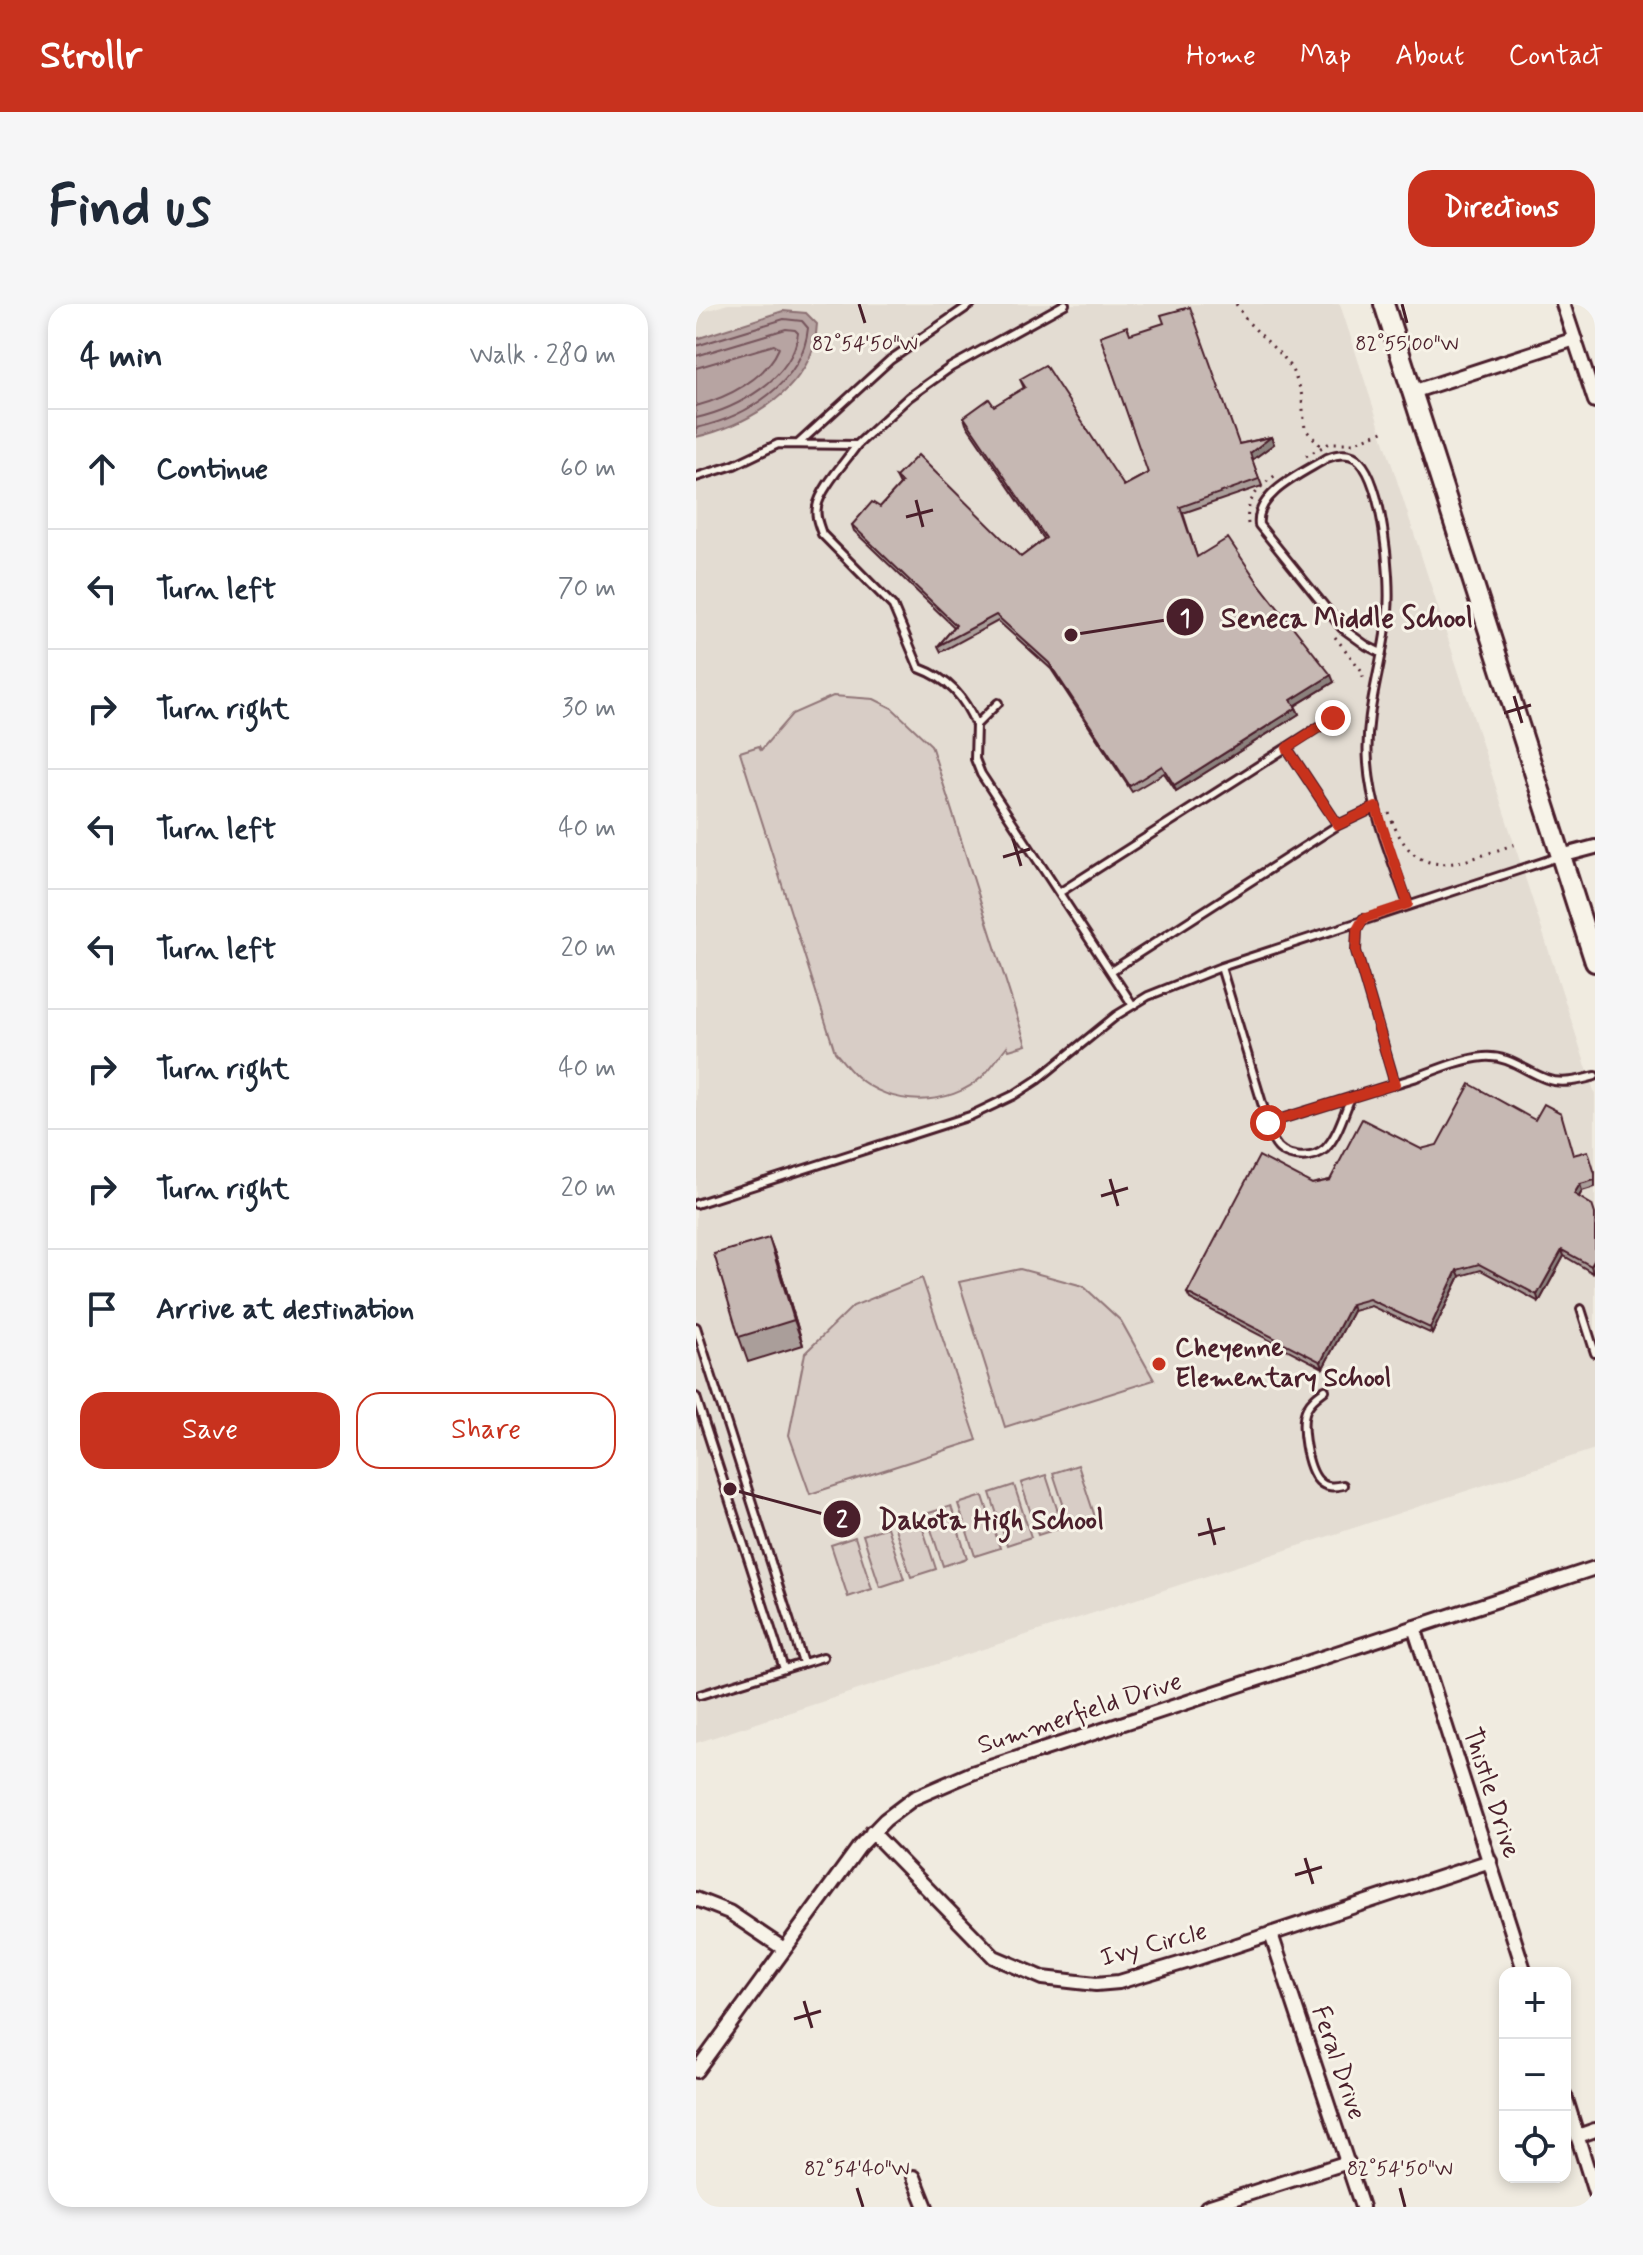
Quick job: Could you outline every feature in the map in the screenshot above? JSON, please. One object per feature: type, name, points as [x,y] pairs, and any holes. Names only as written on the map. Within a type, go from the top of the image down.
[{"type":"street","points":[[1384,304],[1595,962]]},
{"type":"street","points":[[1563,304],[1595,401]]},
{"type":"street","points":[[1412,392],[1575,339]]},
{"type":"street","points":[[1561,856],[1595,847]]},
{"type":"street","name":"Summerfield Drive","points":[[696,2071],[844,1864],[872,1832],[914,1798],[972,1773],[1595,1568]]},
{"type":"street","name":"Thistle Drive","points":[[1414,1627],[1523,1967]]},
{"type":"street","name":"Ivy Circle","points":[[872,1832],[994,1957],[1043,1978],[1096,1984],[1119,1982],[1490,1861]]},
{"type":"street","points":[[696,1899],[729,1912],[784,1949]]},
{"type":"street","name":"Feral Drive","points":[[1271,1934],[1362,2207]]},
{"type":"street","points":[[1570,2111],[1595,2193]]},
{"type":"street","points":[[1578,2136],[1595,2130]]},
{"type":"street","points":[[1207,2207],[1348,2162]]},
{"type":"street","points":[[914,2177],[926,2207]]},
{"type":"lane","points":[[798,444],[890,360],[971,304]]},
{"type":"lane","points":[[1065,304],[951,367],[909,397],[857,445],[821,495],[817,507],[822,534],[893,606],[919,668],[936,674],[948,683],[969,708],[976,725],[975,759],[981,774],[1132,1004]]},
{"type":"lane","points":[[696,477],[734,465],[778,444],[857,445]]},
{"type":"lane","points":[[1381,653],[1342,628],[1259,525],[1261,504],[1270,495],[1338,454],[1349,454],[1359,460],[1381,518],[1389,590],[1388,611],[1367,743],[1368,765],[1376,807],[1408,904]]},
{"type":"lane","points":[[976,725],[998,703]]},
{"type":"lane","points":[[1059,893],[1333,718]]},
{"type":"lane","points":[[1287,748],[1338,825]]},
{"type":"lane","points":[[1111,971],[1338,825],[1376,807]]},
{"type":"lane","points":[[696,1204],[991,1107],[1037,1080],[1132,1004],[1221,967],[1561,856]]},
{"type":"lane","points":[[1363,919],[1357,930],[1356,951],[1395,1084]]},
{"type":"lane","points":[[1221,967],[1275,1144],[1286,1154],[1311,1156],[1324,1149],[1335,1134],[1351,1097]]},
{"type":"lane","points":[[1268,1123],[1487,1056],[1515,1063],[1548,1080],[1574,1081],[1595,1076]]},
{"type":"lane","points":[[1581,1309],[1595,1353]]},
{"type":"lane","points":[[696,1327],[803,1663]]},
{"type":"lane","points":[[696,1362],[706,1359]]},
{"type":"lane","points":[[1325,1390],[1307,1407],[1304,1440],[1317,1479],[1328,1486],[1343,1485]]},
{"type":"lane","points":[[696,1397],[784,1669]]},
{"type":"lane","points":[[700,1695],[823,1657]]},
{"type":"path","points":[[1236,304],[1248,322],[1286,360],[1301,390],[1305,429],[1322,446]]},
{"type":"path","points":[[1296,463],[1322,446],[1338,442],[1353,443],[1383,431]]},
{"type":"path","points":[[1249,529],[1248,510],[1254,494],[1283,471]]},
{"type":"path","points":[[1330,630],[1362,671],[1363,682],[1368,683]]},
{"type":"path","points":[[1388,809],[1399,834],[1416,855],[1435,865],[1454,864],[1516,844]]},
{"type":"shaded area","points":[[728,304],[1340,304],[1595,1094],[1595,1449],[696,1743],[696,314]]},
{"type":"shaded area","points":[[833,696],[874,699],[892,708],[931,745],[1026,1045],[1009,1050],[1007,1046],[983,1076],[954,1094],[920,1100],[885,1094],[856,1076],[835,1052],[740,752],[759,746],[761,750],[792,714]]},
{"type":"shaded area","points":[[1020,1269],[1083,1286],[1121,1321],[1154,1380],[1005,1427],[959,1282]]},
{"type":"shaded area","points":[[922,1278],[977,1440],[810,1494],[789,1435],[805,1353],[853,1306]]},
{"type":"shaded area","points":[[1078,1465],[1095,1517],[1070,1525],[1053,1473]]},
{"type":"shaded area","points":[[1046,1475],[1063,1527],[1038,1535],[1021,1483]]},
{"type":"shaded area","points":[[1014,1485],[1031,1537],[1007,1545],[990,1493]]},
{"type":"shaded area","points":[[983,1496],[1000,1548],[975,1556],[958,1504]]},
{"type":"shaded area","points":[[951,1506],[967,1558],[943,1566],[926,1514]]},
{"type":"shaded area","points":[[919,1517],[936,1569],[911,1577],[894,1525]]},
{"type":"shaded area","points":[[887,1527],[904,1579],[880,1587],[863,1535]]},
{"type":"shaded area","points":[[855,1537],[872,1589],[848,1597],[831,1545]]},
{"type":"water","points":[[783,311],[806,313],[817,324],[814,346],[805,366],[781,395],[766,407],[732,425],[696,437],[696,339]]},
{"type":"building","points":[[1190,307],[1239,444],[1271,437],[1250,453],[1259,479],[1180,507],[1197,557],[1228,538],[1259,584],[1331,675],[1291,700],[1296,708],[1174,785],[1162,766],[1130,786],[1049,663],[996,615],[938,646],[956,625],[852,525],[872,502],[880,507],[902,483],[896,477],[918,455],[1021,557],[1046,538],[964,417],[989,399],[994,406],[1025,387],[1020,379],[1045,365],[1124,486],[1148,473],[1100,336],[1127,326],[1130,334],[1164,323],[1161,315]]},
{"type":"building","name":"Cheyenne Elementary School","points":[[1470,1084],[1535,1120],[1544,1104],[1561,1113],[1573,1155],[1588,1151],[1595,1180],[1580,1184],[1574,1194],[1592,1205],[1595,1214],[1595,1259],[1591,1266],[1562,1250],[1537,1295],[1479,1264],[1457,1270],[1430,1328],[1369,1299],[1351,1304],[1321,1362],[1187,1293],[1259,1156],[1312,1184],[1330,1180],[1362,1119],[1421,1149],[1437,1145]]},
{"type":"building","points":[[769,1238],[794,1320],[739,1337],[714,1254]]},
{"type":"place","name":"Seneca Middle School","points":[[1071,635]]},
{"type":"place","name":"Cheyenne Elementary School","points":[[1159,1364]]},
{"type":"place","name":"Dakota High School","points":[[730,1489]]},
{"type":"route","points":[[1268,1123],[1395,1084],[1356,951],[1356,940],[1363,919],[1408,904],[1376,807],[1338,825],[1287,748],[1333,718]]}]
